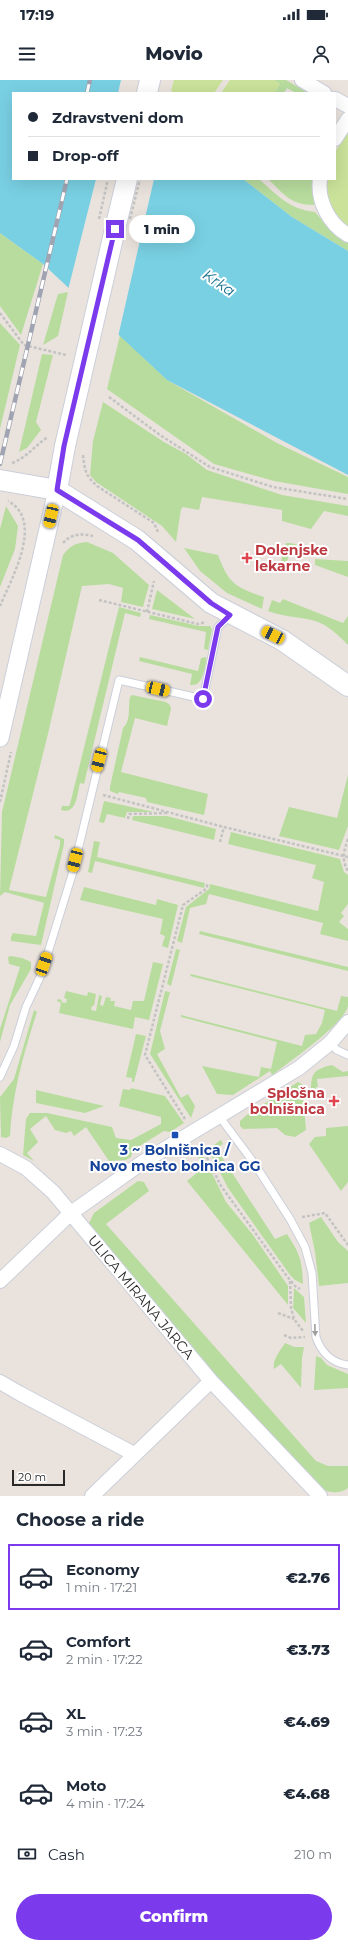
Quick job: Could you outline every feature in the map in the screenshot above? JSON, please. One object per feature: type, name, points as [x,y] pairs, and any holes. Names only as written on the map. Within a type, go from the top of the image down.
[{"type":"main road","points":[[147,92],[150,80]]},
{"type":"main road","points":[[57,490],[74,448],[127,180]]},
{"type":"main road","points":[[3,480],[57,490],[138,540],[211,603],[230,615],[282,640],[348,686]]},
{"type":"street","points":[[302,80],[322,92]]},
{"type":"street","points":[[336,100],[348,106]]},
{"type":"street","points":[[336,137],[348,119]]},
{"type":"street","points":[[320,180],[320,191],[328,214],[339,228],[348,235]]},
{"type":"street","points":[[6,742],[57,490]]},
{"type":"street","points":[[0,1281],[70,1213],[143,1162],[299,1068],[330,1043],[348,1022]]},
{"type":"street","name":"ULICA MIRANA JARCA","points":[[0,1155],[26,1168],[53,1192],[211,1381],[320,1496]]},
{"type":"street","points":[[92,1496],[211,1381]]},
{"type":"street","points":[[0,1382],[134,1454]]},
{"type":"lane","points":[[0,1077],[14,1046],[26,1007],[41,975],[70,882],[119,680],[203,699],[218,627],[230,615]]},
{"type":"lane","points":[[330,1043],[337,1050],[348,1055]]},
{"type":"lane","points":[[219,1116],[254,1164],[290,1218],[305,1247],[312,1273],[316,1338],[319,1346],[333,1360],[348,1365]]},
{"type":"path","points":[[0,313],[24,345],[66,355]]},
{"type":"path","points":[[109,397],[160,435],[210,467],[273,487],[348,499]]},
{"type":"path","points":[[0,606],[20,559],[25,538],[25,525],[23,518],[3,480],[12,463],[28,456],[42,440]]},
{"type":"path","points":[[74,448],[90,480],[154,523]]},
{"type":"path","points":[[60,547],[67,539],[76,535],[86,534],[99,539]]},
{"type":"path","points":[[149,576],[160,585]]},
{"type":"path","points":[[147,612],[154,581]]},
{"type":"path","points":[[99,600],[198,624],[208,621],[205,619]]},
{"type":"path","points":[[0,802],[6,742]]},
{"type":"path","points":[[102,795],[224,827],[348,856]]},
{"type":"path","points":[[128,819],[129,814],[172,813]]},
{"type":"path","points":[[220,842],[224,827]]},
{"type":"path","points":[[348,839],[343,855],[344,864],[348,871]]},
{"type":"path","points":[[187,1122],[146,1055],[183,905],[206,889],[208,883]]},
{"type":"path","points":[[199,1142],[221,1186],[290,1281],[303,1290],[314,1291]]},
{"type":"path","points":[[290,1218],[325,1213],[348,1244]]},
{"type":"path","points":[[284,1335],[291,1338],[306,1337],[294,1319],[291,1308],[290,1281]]},
{"type":"path","points":[[278,1313],[294,1319]]},
{"type":"green space","points":[[174,80],[223,80],[215,92],[171,91]]},
{"type":"green space","points":[[230,80],[274,80],[280,84],[275,92],[222,92]]},
{"type":"green space","points":[[274,80],[286,80],[306,92],[294,92],[287,88],[285,92],[275,92],[280,84]]},
{"type":"green space","points":[[348,132],[348,228],[333,212],[326,193],[326,180],[336,180],[336,150]]},
{"type":"green space","points":[[244,180],[260,180],[284,201],[298,208],[315,212],[323,221],[348,238],[348,251],[292,217]]},
{"type":"green space","points":[[269,180],[315,180],[314,205],[293,201],[283,194]]},
{"type":"green space","points":[[0,233],[43,264],[21,335],[0,306]]},
{"type":"green space","points":[[68,292],[58,336],[43,345],[58,294]]},
{"type":"green space","points":[[0,323],[20,345],[0,429]]},
{"type":"green space","points":[[120,335],[167,380],[277,443],[348,477],[348,494],[274,481],[214,464],[107,389]]},
{"type":"green space","points":[[42,354],[53,355],[36,422],[41,430],[27,448],[19,452]]},
{"type":"green space","points":[[103,402],[164,442],[186,454],[207,470],[282,495],[348,506],[348,516],[324,511],[311,529],[282,521],[282,510],[202,497],[199,510],[183,507],[181,509],[176,542],[162,526],[96,482],[90,475],[93,441]]},
{"type":"green space","points":[[6,506],[18,526],[15,549],[0,587],[0,529]]},
{"type":"green space","points":[[87,542],[113,553],[149,585],[143,607],[121,602],[123,588],[109,584],[82,586],[47,738],[9,890],[46,897],[60,845],[60,840],[54,838],[55,835],[64,839],[64,844],[41,945],[11,941],[13,933],[36,936],[44,903],[5,892],[0,896],[2,812],[63,555],[73,546],[79,543]]},
{"type":"green space","points":[[286,543],[300,547],[303,557],[289,555],[283,573],[278,572]]},
{"type":"green space","points":[[184,548],[218,555],[226,572],[234,583],[246,590],[264,597],[262,609],[227,593],[200,571]]},
{"type":"green space","points":[[315,559],[348,561],[348,577],[315,565]]},
{"type":"green space","points":[[157,590],[195,619],[152,609]]},
{"type":"green space","points":[[283,599],[343,623],[348,616],[348,645],[330,629],[318,622],[268,611],[272,600],[280,603]]},
{"type":"green space","points":[[119,607],[141,613],[140,617],[125,613],[84,784],[80,783],[77,798],[73,807],[66,811],[61,810],[62,806],[69,806],[70,804]]},
{"type":"green space","points":[[150,615],[199,626],[210,626],[212,629],[208,650],[204,649],[206,632],[149,619]]},
{"type":"green space","points":[[140,657],[198,671],[201,658],[206,657],[206,660],[202,677],[198,683],[190,685],[192,674],[139,661]]},
{"type":"green space","points":[[132,695],[166,702],[170,705],[171,709],[167,726],[135,718],[121,772],[208,794],[204,815],[147,802],[146,798],[119,792],[118,794],[110,791],[123,728],[126,725],[128,718],[130,697]]},
{"type":"green space","points":[[348,775],[348,826],[339,850],[279,836],[289,807],[337,818]]},
{"type":"green space","points":[[104,801],[154,812],[127,812],[125,818],[107,814],[104,823],[99,822]]},
{"type":"green space","points":[[133,816],[167,816],[216,829],[214,840],[132,820]]},
{"type":"green space","points":[[231,832],[340,859],[344,872],[348,875],[348,904],[341,913],[344,916],[339,922],[348,929],[348,941],[320,934],[323,923],[209,894],[206,904],[190,908],[182,943],[177,941],[186,907],[209,889],[210,884],[318,911],[324,882],[312,878],[316,865],[228,844]]},
{"type":"green space","points":[[94,841],[100,842],[97,857],[205,883],[204,888],[95,861],[92,873],[88,872]]},
{"type":"green space","points":[[84,887],[156,905],[157,899],[178,905],[168,948],[162,946],[165,936],[160,934],[163,919],[80,900]]},
{"type":"green space","points":[[200,931],[348,967],[348,971],[199,934]]},
{"type":"green space","points":[[176,949],[180,950],[171,986],[167,984]]},
{"type":"green space","points":[[11,956],[22,958],[31,962],[31,969],[10,1005],[0,1042],[0,1029],[20,967],[9,964],[8,957]]},
{"type":"green space","points":[[153,962],[163,964],[149,1020],[135,1017],[133,1029],[59,1013],[61,1003],[57,1001],[58,999],[62,1000],[61,1002],[66,1003],[67,999],[64,998],[66,991],[87,996],[88,992],[96,994],[94,1006],[92,1006],[91,1010],[96,1011],[99,995],[102,996],[100,1005],[103,1006],[106,997],[111,998],[110,1001],[115,1001],[114,1006],[131,1010],[133,1001],[144,1001]]},
{"type":"green space","points":[[191,974],[337,1011],[341,996],[348,997],[348,1006],[337,1023],[326,1033],[272,1075],[270,1071],[233,1095],[217,1094],[202,1066],[259,1077],[261,1067],[271,1069],[277,1042],[181,1017],[181,1015],[302,1046],[305,1035],[316,1034],[322,1023],[325,1010],[190,976]]},
{"type":"green space","points":[[165,991],[170,992],[160,1031],[165,1049],[157,1054],[181,1098],[188,1094],[195,1106],[191,1118],[150,1054]]},
{"type":"green space","points":[[34,1010],[37,1012],[19,1073],[13,1105],[10,1136],[6,1138],[1,1137],[0,1097],[14,1079]]},
{"type":"green space","points":[[136,1034],[146,1036],[134,1082],[132,1082],[132,1078],[126,1077]]},
{"type":"green space","points":[[332,1065],[343,1072],[348,1071],[348,1076],[317,1079],[318,1087],[316,1087],[316,1092],[311,1092],[314,1073],[321,1068]]},
{"type":"green space","points":[[298,1082],[302,1084],[306,1130],[295,1137],[285,1135],[277,1128],[243,1129],[240,1126],[240,1121],[248,1114]]},
{"type":"green space","points":[[131,1088],[165,1096],[184,1123],[170,1132],[164,1131],[133,1150],[131,1157],[126,1160],[109,1161],[86,1127],[74,1136],[71,1131],[66,1133],[55,1130],[46,1116],[30,1129],[38,1142],[27,1153],[34,1161],[23,1155],[26,1119],[30,1113],[47,1113],[112,1127],[116,1138],[131,1140],[161,1124],[161,1117],[119,1106],[123,1089],[130,1090]]},
{"type":"green space","points":[[36,1090],[104,1106],[85,1113],[36,1103]]},
{"type":"green space","points":[[348,1126],[348,1182],[341,1191],[309,1144],[315,1137],[326,1136],[326,1128]]},
{"type":"green space","points":[[221,1140],[223,1144],[216,1148],[275,1239],[287,1234],[295,1247],[300,1258],[303,1284],[295,1280],[290,1275],[228,1188],[208,1149]]},
{"type":"green space","points":[[202,1153],[226,1202],[253,1235],[288,1286],[288,1305],[187,1181],[204,1167],[198,1157]]},
{"type":"green space","points":[[138,1181],[144,1182],[149,1191],[106,1224],[316,1461],[328,1466],[348,1466],[348,1488],[341,1492],[330,1492],[319,1489],[212,1376],[92,1230],[89,1223],[94,1213]]},
{"type":"green space","points":[[321,1217],[338,1242],[348,1251],[348,1283],[319,1286],[315,1252],[309,1223]]},
{"type":"green space","points":[[294,1288],[304,1297],[306,1323],[293,1308]]},
{"type":"green space","points":[[285,1343],[294,1347],[304,1347],[301,1388],[281,1364],[274,1369],[275,1359]]},
{"type":"green space","points":[[316,1356],[321,1358],[327,1365],[348,1374],[348,1388],[314,1390]]},
{"type":"water","name":"Krka","points":[[0,80],[133,80],[144,92],[12,92],[12,180],[244,180],[292,217],[348,251],[348,475],[167,380],[43,264],[0,233]]},
{"type":"pier","points":[[121,80],[136,80],[146,92],[118,92]]},
{"type":"pier","points":[[96,180],[154,180],[118,337],[68,290]]},
{"type":"railway","points":[[87,92],[90,80]]},
{"type":"railway","points":[[0,464],[67,180]]},
{"type":"place","name":"Dolenjske lekarne","points":[[247,558]]},
{"type":"place","name":"Splošna bolnišnica","points":[[334,1101]]},
{"type":"place","name":"3 ~ Bolnišnica / Novo mesto bolnica GG","points":[[175,1135]]},
{"type":"route","points":[[115,229],[64,446],[57,490],[95,512],[138,540],[168,568],[211,603],[230,615],[218,627],[214,653],[203,699]]}]
